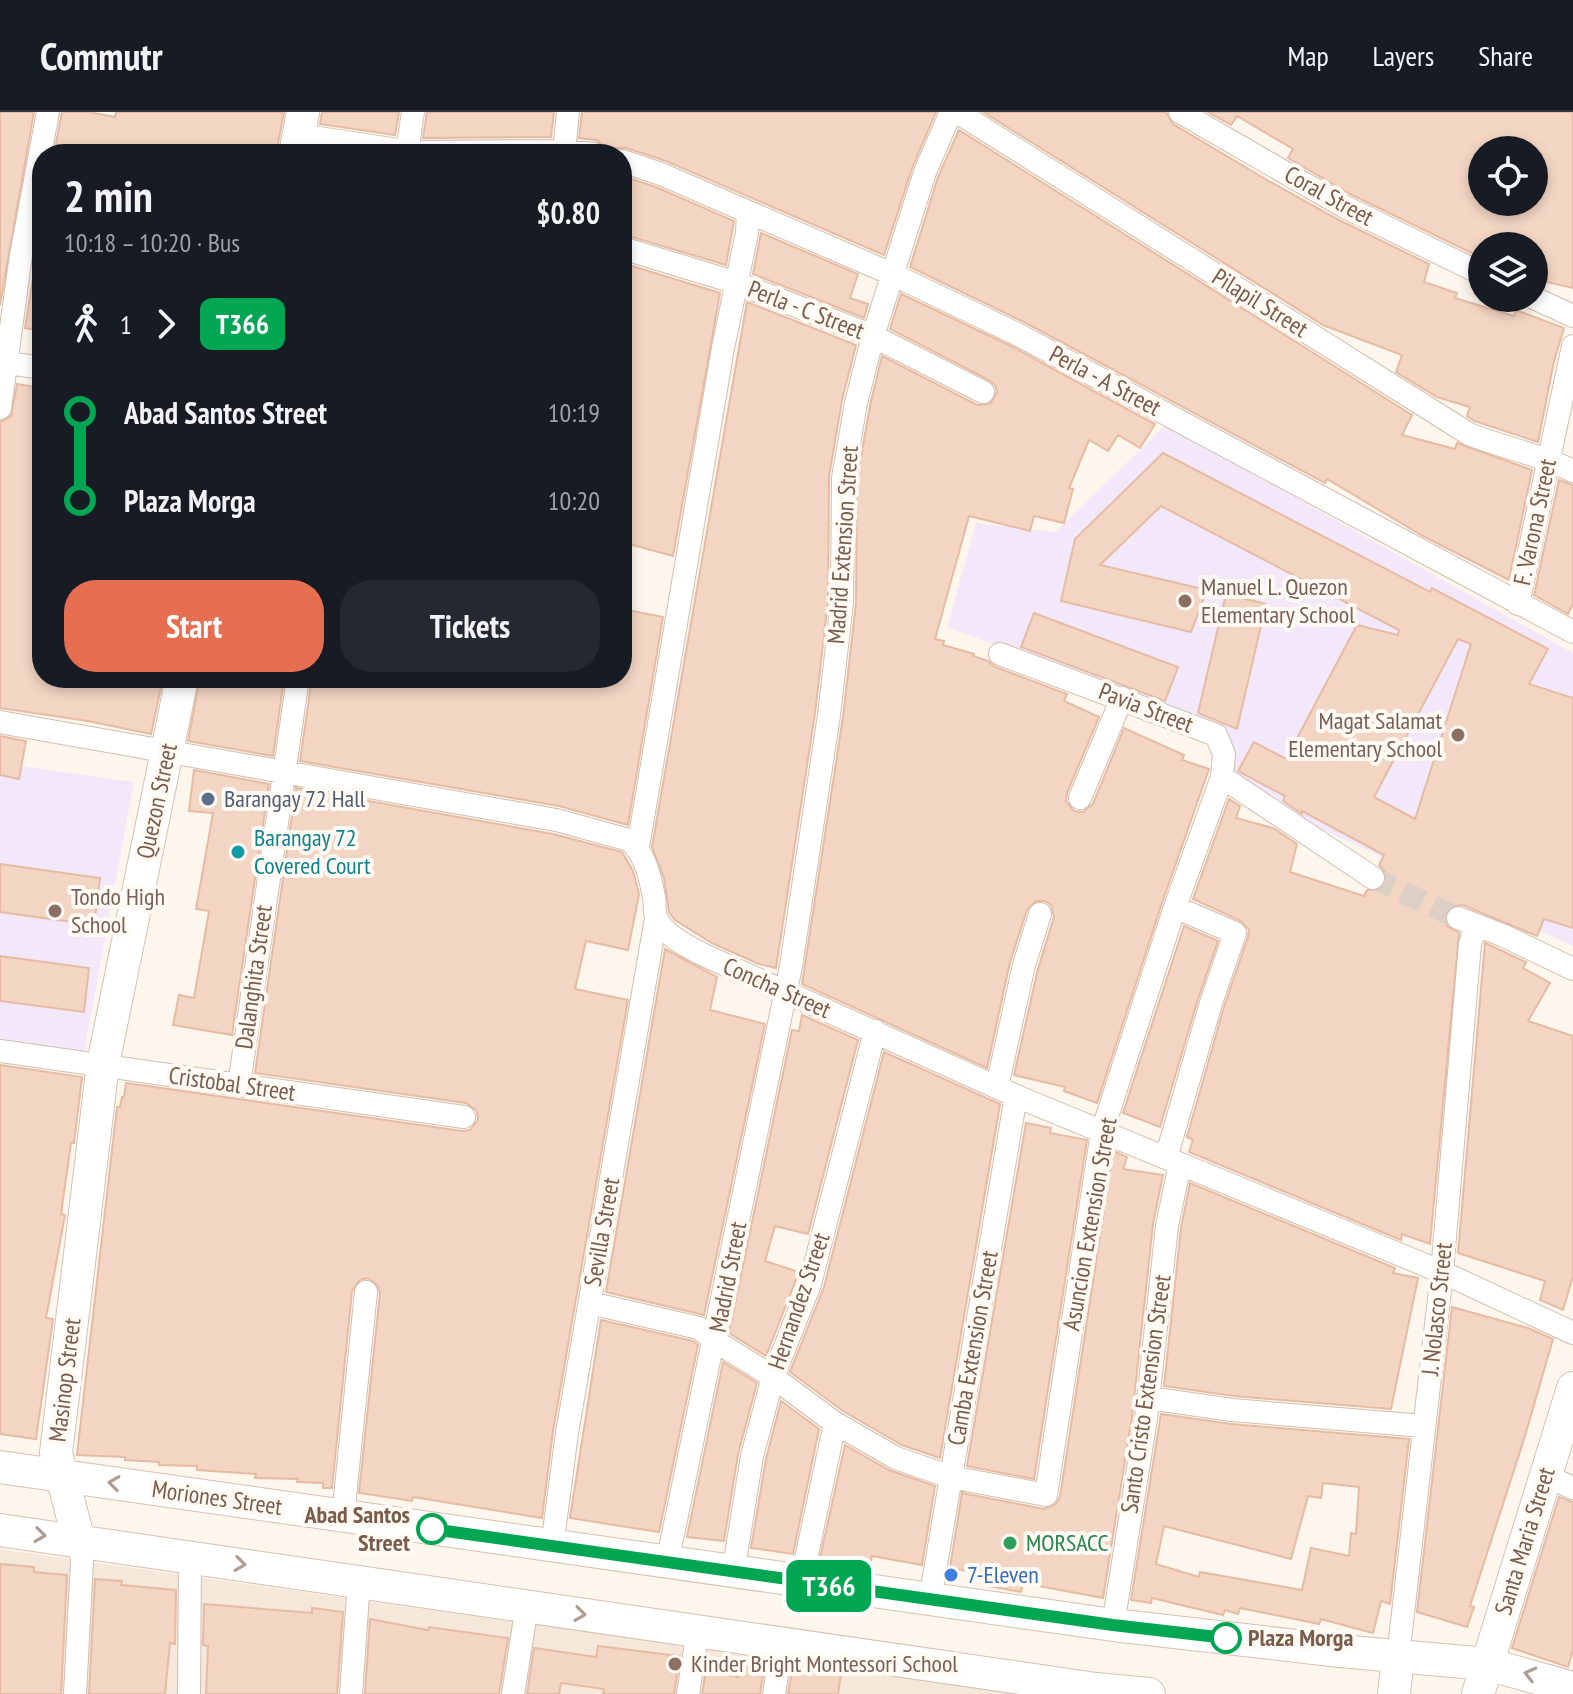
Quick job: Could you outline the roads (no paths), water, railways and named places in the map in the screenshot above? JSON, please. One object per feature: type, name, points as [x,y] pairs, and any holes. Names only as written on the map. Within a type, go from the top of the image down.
[{"type":"main road","name":"Quezon Street","points":[[103,1064],[180,688]]},
{"type":"main road","name":"Masinop Street","points":[[79,1541],[56,1453],[103,1064]]},
{"type":"main road","name":"Santa Maria Street","points":[[1482,1679],[1560,1482],[1573,1388]]},
{"type":"main road","name":"Moriones Street","points":[[0,1467],[1113,1625],[1398,1657],[1482,1679],[1573,1688]]},
{"type":"main road","points":[[0,1530],[698,1630],[1006,1685],[1149,1694]]},
{"type":"main road","name":"J. Nolasco Street","points":[[1394,1694],[1398,1657]]},
{"type":"street","points":[[42,144],[48,112]]},
{"type":"street","points":[[408,144],[413,112]]},
{"type":"street","points":[[565,144],[568,112]]},
{"type":"street","name":"Madrid Extension Street","points":[[786,991],[808,865],[842,602],[843,478],[856,403],[873,336],[925,172],[954,112]]},
{"type":"street","name":"Pilapil Street","points":[[954,112],[1469,434],[1493,444],[1549,458],[1573,471]]},
{"type":"street","name":"Coral Street","points":[[1180,112],[1345,207],[1468,267]]},
{"type":"street","points":[[299,134],[359,144]]},
{"type":"street","name":"Perla - A Street","points":[[632,164],[894,275],[1015,333],[1573,632]]},
{"type":"street","points":[[0,408],[4,362],[32,197]]},
{"type":"street","points":[[656,918],[651,882],[638,847],[748,212]]},
{"type":"street","name":"Perla - C Street","points":[[632,251],[737,283],[873,336],[983,392]]},
{"type":"street","points":[[1548,304],[1573,316]]},
{"type":"street","name":"F. Varona Street","points":[[1518,604],[1573,346]]},
{"type":"street","points":[[4,362],[32,366]]},
{"type":"street","name":"Pavia Street","points":[[1000,654],[1216,735],[1224,754],[1222,777]]},
{"type":"street","name":"Dalanghita Street","points":[[239,1085],[296,688]]},
{"type":"street","points":[[1080,798],[1122,698]]},
{"type":"street","points":[[0,722],[556,820],[618,835],[638,847]]},
{"type":"street","points":[[1222,777],[1373,878]]},
{"type":"street","name":"Asuncion Extension Street","points":[[951,1477],[1046,1495],[1102,1132],[1175,907],[1222,777]]},
{"type":"street","name":"Santo Cristo Extension Street","points":[[1113,1625],[1149,1398],[1173,1161],[1206,1017],[1235,933],[1175,907]]},
{"type":"street","name":"Camba Extension Street","points":[[930,1600],[951,1477],[1024,965],[1040,914]]},
{"type":"street","name":"Concha Street","points":[[656,918],[684,944],[706,956],[1006,1092],[1442,1272],[1573,1333]]},
{"type":"street","name":"Sevilla Street","points":[[552,1547],[567,1433],[656,918]]},
{"type":"street","points":[[1458,918],[1573,969]]},
{"type":"street","name":"J. Nolasco Street","points":[[1398,1657],[1442,1272],[1470,944],[1473,935],[1481,928]]},
{"type":"street","name":"Madrid Street","points":[[667,1563],[786,991]]},
{"type":"street","name":"Hernandez Street","points":[[733,1573],[752,1456],[773,1377],[810,1284],[875,1031]]},
{"type":"street","name":"Cristobal Street","points":[[0,1051],[464,1117]]},
{"type":"street","points":[[343,1516],[366,1292]]},
{"type":"street","points":[[590,1303],[699,1328],[835,1423],[896,1458],[951,1477]]},
{"type":"street","points":[[1149,1398],[1232,1410],[1424,1426]]},
{"type":"street","points":[[801,1582],[835,1423]]},
{"type":"street","name":"Masinop Street","points":[[75,1694],[82,1561],[79,1541]]},
{"type":"street","points":[[189,1694],[190,1557]]},
{"type":"street","points":[[351,1694],[359,1581]]},
{"type":"street","points":[[513,1694],[527,1606]]},
{"type":"street","points":[[688,1694],[698,1630]]},
{"type":"street","points":[[774,1694],[782,1643]]},
{"type":"tunnel","points":[[1373,878],[1458,918]]},
{"type":"place","name":"Manuel L. Quezon Elementary School","points":[[1185,601]]},
{"type":"place","name":"Magat Salamat Elementary School","points":[[1458,735]]},
{"type":"place","name":"Barangay 72 Hall","points":[[208,799]]},
{"type":"place","name":"Barangay 72 Covered Court","points":[[238,852]]},
{"type":"place","name":"Tondo High School","points":[[55,911]]},
{"type":"place","name":"Abad Santos Street","points":[[432,1529]]},
{"type":"place","name":"MORSACC","points":[[1010,1543]]},
{"type":"place","name":"7-Eleven","points":[[951,1575]]},
{"type":"place","name":"Plaza Morga","points":[[1226,1638]]},
{"type":"place","name":"Kinder Bright Montessori School","points":[[675,1664]]}]
